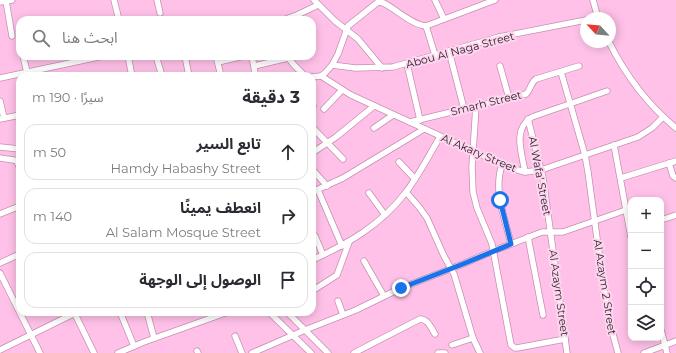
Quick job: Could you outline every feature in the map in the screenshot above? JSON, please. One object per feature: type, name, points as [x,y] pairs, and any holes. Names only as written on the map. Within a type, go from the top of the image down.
[{"type":"street","points":[[0,2],[10,0],[12,36]]},
{"type":"street","points":[[114,0],[118,16]]},
{"type":"street","points":[[157,0],[160,13]]},
{"type":"street","points":[[435,0],[444,19]]},
{"type":"street","points":[[476,0],[479,6]]},
{"type":"street","points":[[316,77],[321,76],[332,64],[341,48],[346,30],[354,20],[378,2],[381,1],[418,25],[426,26],[495,0]]},
{"type":"street","points":[[593,0],[596,12]]},
{"type":"street","points":[[295,16],[316,2],[335,21],[364,45],[382,68]]},
{"type":"street","name":"Abou Al Naga Street","points":[[332,64],[355,68],[382,68],[407,64],[499,37],[580,21]]},
{"type":"street","points":[[426,26],[435,55]]},
{"type":"street","points":[[613,48],[631,78],[649,101],[676,128]]},
{"type":"street","points":[[449,51],[464,109]]},
{"type":"street","points":[[24,60],[27,72],[84,60]]},
{"type":"street","points":[[129,60],[131,72]]},
{"type":"street","points":[[157,60],[161,72]]},
{"type":"street","points":[[186,60],[188,72]]},
{"type":"street","points":[[217,60],[220,72]]},
{"type":"street","points":[[253,60],[255,72]]},
{"type":"street","points":[[254,66],[276,60]]},
{"type":"street","points":[[290,60],[302,72]]},
{"type":"street","points":[[407,64],[420,120]]},
{"type":"street","points":[[500,66],[509,98]]},
{"type":"street","name":"Smarh Street","points":[[409,122],[527,93],[532,82],[536,79],[579,66]]},
{"type":"street","name":"Al Azaym 2 Street","points":[[561,72],[585,155],[607,312],[618,353]]},
{"type":"street","points":[[0,78],[16,74]]},
{"type":"street","name":"Al Akary Street","points":[[321,76],[342,90],[393,115],[502,165],[525,172],[541,170],[643,135],[663,116]]},
{"type":"street","points":[[324,109],[342,90]]},
{"type":"street","points":[[525,172],[519,138],[522,127],[528,120],[607,91]]},
{"type":"street","points":[[0,101],[2,118],[16,116]]},
{"type":"street","points":[[316,150],[328,143],[374,106]]},
{"type":"street","points":[[476,106],[472,175],[473,192],[477,208],[491,240],[511,345],[517,348],[565,338]]},
{"type":"street","points":[[374,128],[393,115]]},
{"type":"street","name":"Al Wafa' Street","points":[[528,120],[541,170],[551,232]]},
{"type":"street","points":[[316,191],[327,186],[424,129]]},
{"type":"street","points":[[316,131],[343,159]]},
{"type":"street","points":[[316,258],[349,242],[385,215],[416,179],[440,137]]},
{"type":"street","points":[[614,145],[628,220]]},
{"type":"street","points":[[0,146],[16,148]]},
{"type":"street","points":[[0,158],[16,161]]},
{"type":"street","points":[[621,178],[676,161]]},
{"type":"street","points":[[399,162],[416,179]]},
{"type":"street","points":[[669,163],[673,176],[676,178]]},
{"type":"street","points":[[502,165],[499,174],[499,191],[511,244]]},
{"type":"street","points":[[316,173],[327,186]]},
{"type":"street","points":[[406,192],[426,218],[444,256],[452,269],[473,338],[480,353]]},
{"type":"street","points":[[316,193],[342,246]]},
{"type":"street","points":[[369,193],[385,215]]},
{"type":"street","points":[[0,214],[16,208]]},
{"type":"street","points":[[252,353],[343,315],[434,274],[452,269],[528,237],[542,232],[563,232],[626,210]]},
{"type":"street","points":[[664,219],[676,215]]},
{"type":"street","name":"Al Azaym Street","points":[[551,232],[567,353]]},
{"type":"street","points":[[528,237],[542,315]]},
{"type":"street","points":[[316,238],[323,255]]},
{"type":"street","points":[[316,288],[337,275],[349,242]]},
{"type":"street","points":[[0,263],[16,256]]},
{"type":"street","points":[[364,261],[384,296]]},
{"type":"street","points":[[0,273],[16,305]]},
{"type":"street","points":[[338,301],[343,315]]},
{"type":"street","points":[[22,316],[40,353]]},
{"type":"street","points":[[0,350],[68,316]]},
{"type":"street","points":[[75,316],[85,338],[94,353]]},
{"type":"street","points":[[122,316],[134,346]]},
{"type":"street","points":[[148,316],[154,338]]},
{"type":"street","points":[[118,353],[154,338],[217,316]]},
{"type":"street","points":[[274,316],[311,353]]},
{"type":"street","points":[[291,316],[328,353]]},
{"type":"street","points":[[354,353],[420,320],[426,320],[435,334]]},
{"type":"street","points":[[235,336],[242,353]]},
{"type":"street","points":[[452,345],[473,338]]},
{"type":"street","points":[[664,341],[667,353]]},
{"type":"street","points":[[644,353],[676,341]]},
{"type":"street","points":[[438,353],[444,353]]},
{"type":"route","points":[[401,288],[511,244],[500,200]]}]
